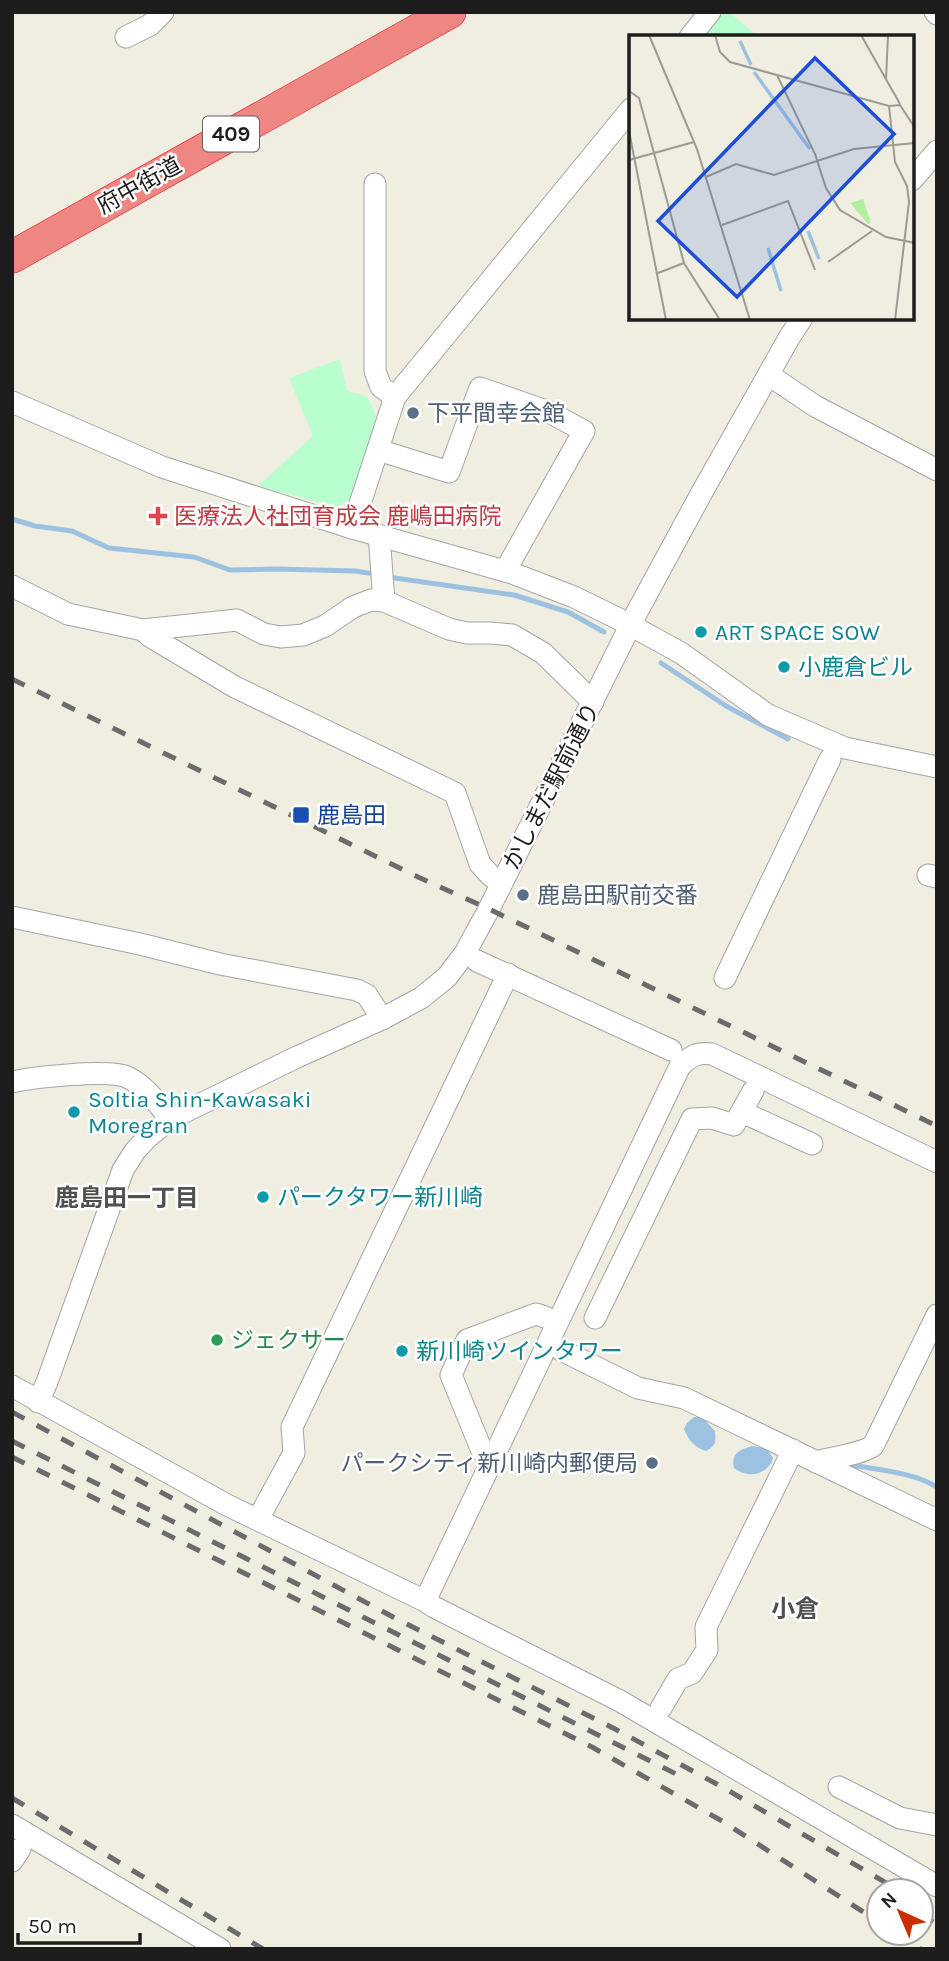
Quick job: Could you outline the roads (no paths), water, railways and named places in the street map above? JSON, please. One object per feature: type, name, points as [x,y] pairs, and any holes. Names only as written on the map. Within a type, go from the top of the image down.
[{"type":"highway","name":"府中街道","points":[[12,257],[450,12]]},
{"type":"street","points":[[126,37],[150,25],[163,12]]},
{"type":"street","points":[[692,35],[710,12]]},
{"type":"street","points":[[352,528],[395,397],[629,111]]},
{"type":"street","points":[[914,178],[937,151]]},
{"type":"street","points":[[375,184],[374,371],[381,387],[395,397]]},
{"type":"street","name":"かしまだ駅前通り","points":[[24,1393],[47,1382],[123,1170],[147,1138],[170,1119],[421,998],[447,977],[465,953],[701,494],[801,320]]},
{"type":"street","points":[[769,374],[815,406],[937,470]]},
{"type":"street","points":[[378,450],[449,472],[480,388],[549,412],[584,431],[505,571]]},
{"type":"street","points":[[12,402],[162,467],[352,528],[505,571],[574,597],[681,653],[768,715],[845,748],[937,767]]},
{"type":"street","points":[[379,535],[384,601]]},
{"type":"street","points":[[12,586],[68,614],[143,630],[237,620],[264,634],[281,638],[303,635],[325,626],[353,607],[371,600],[384,601],[449,629],[467,633],[512,635],[544,653],[593,702]]},
{"type":"street","points":[[143,630],[235,687],[456,793],[480,864],[502,883]]},
{"type":"street","points":[[725,978],[830,759]]},
{"type":"street","points":[[12,917],[220,964],[357,990],[367,995],[382,1019]]},
{"type":"street","points":[[477,961],[671,1051]]},
{"type":"street","points":[[263,1510],[294,1453],[292,1427],[508,974]]},
{"type":"street","points":[[425,1601],[680,1066],[691,1056],[712,1054],[937,1162]]},
{"type":"street","points":[[12,1082],[74,1075],[124,1075],[144,1088],[170,1119]]},
{"type":"street","points":[[595,1318],[692,1119],[712,1118],[734,1125],[753,1091]]},
{"type":"street","points":[[742,1112],[811,1144]]},
{"type":"street","points":[[482,1451],[450,1375],[467,1340],[536,1314],[545,1317]]},
{"type":"street","points":[[816,1462],[861,1452],[873,1446],[937,1315]]},
{"type":"street","points":[[561,1350],[638,1388],[684,1398],[937,1520]]},
{"type":"street","points":[[24,1393],[227,1505],[425,1601],[620,1701],[937,1886]]},
{"type":"street","points":[[661,1708],[678,1679],[692,1673],[707,1650],[706,1627],[793,1450]]},
{"type":"street","points":[[839,1787],[900,1818],[937,1825]]},
{"type":"street","points":[[12,1825],[219,1949]]},
{"type":"water","points":[[694,1417],[702,1417],[715,1431],[715,1443],[706,1451],[692,1443],[684,1429]]},
{"type":"water","points":[[752,1446],[764,1449],[773,1458],[767,1468],[757,1474],[734,1468],[737,1453]]},
{"type":"waterway","points":[[12,519],[35,526],[72,531],[109,548],[194,557],[230,570],[355,571],[375,574]]},
{"type":"waterway","points":[[388,577],[514,595],[568,612],[604,632]]},
{"type":"waterway","points":[[661,663],[726,706],[788,739]]},
{"type":"waterway","points":[[846,1464],[904,1474],[937,1487]]},
{"type":"railway","points":[[12,679],[937,1126]]},
{"type":"railway","points":[[12,1412],[393,1617],[615,1729],[724,1788],[876,1877]]},
{"type":"railway","points":[[12,1441],[678,1775]]},
{"type":"railway","points":[[12,1457],[592,1747],[722,1821],[865,1913]]},
{"type":"railway","points":[[12,1798],[263,1949]]},
{"type":"place","name":"下平間幸会館","points":[[413,413]]},
{"type":"place","name":"医療法人社団育成会 鹿嶋田病院","points":[[158,516]]},
{"type":"place","name":"ART SPACE SOW","points":[[701,632]]},
{"type":"place","name":"小鹿倉ビル","points":[[784,667]]},
{"type":"place","name":"鹿島田","points":[[301,815]]},
{"type":"place","name":"鹿島田駅前交番","points":[[523,895]]},
{"type":"place","name":"Soltia Shin-Kawasaki Moregran","points":[[74,1112]]},
{"type":"place","name":"パークタワー新川崎","points":[[263,1197]]},
{"type":"place","name":"ジェクサー","points":[[217,1340]]},
{"type":"place","name":"新川崎ツインタワー","points":[[402,1351]]},
{"type":"place","name":"パークシティ新川崎内郵便局","points":[[652,1463]]},
{"type":"district","name":"鹿島田一丁目","points":[[127,1198]]},
{"type":"district","name":"小倉","points":[[795,1609]]}]
